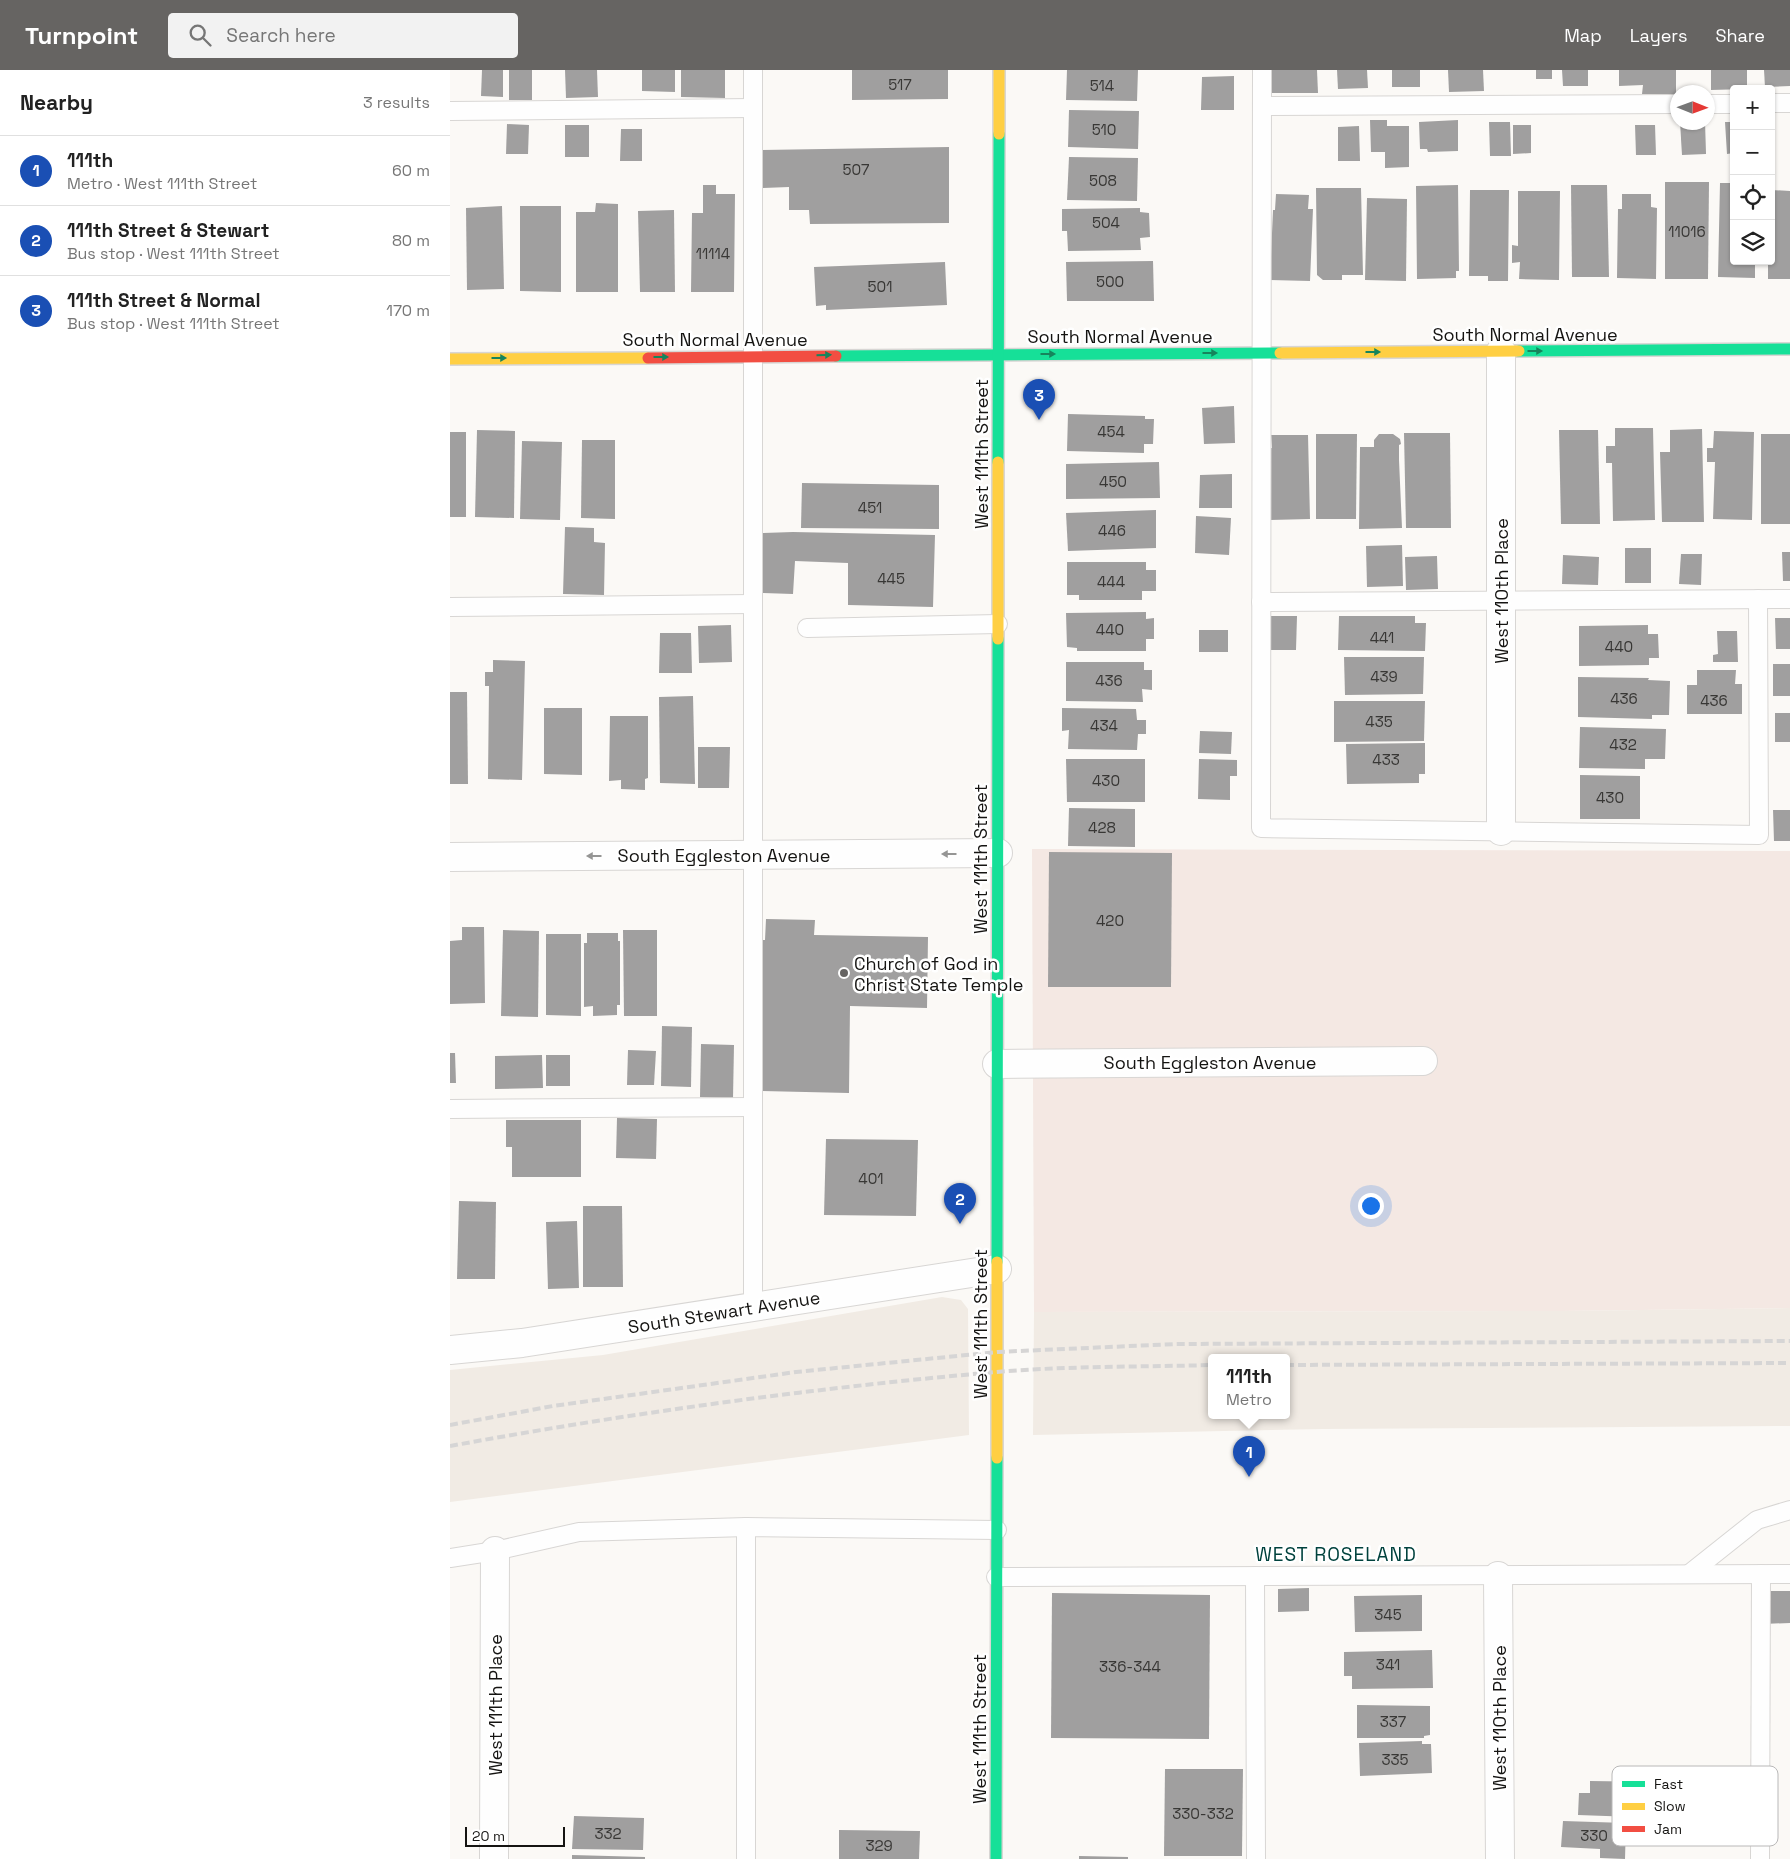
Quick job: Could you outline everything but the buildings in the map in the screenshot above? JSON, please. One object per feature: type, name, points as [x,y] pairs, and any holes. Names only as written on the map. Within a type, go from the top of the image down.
[{"type":"main road","name":"West 111th Street","points":[[996,1859],[999,70]]},
{"type":"main road","name":"South Normal Avenue","points":[[450,358],[1790,349]]},
{"type":"street","name":"West 110th Place","points":[[1501,831],[1502,351]]},
{"type":"street","name":"South Eggleston Avenue","points":[[450,858],[998,853]]},
{"type":"street","name":"South Eggleston Avenue","points":[[998,1064],[1423,1061]]},
{"type":"street","name":"South Stewart Avenue","points":[[450,1350],[522,1343],[997,1269]]},
{"type":"street","name":"West 111th Place","points":[[494,1859],[495,1552]]},
{"type":"street","name":"West 110th Place","points":[[1498,1576],[1500,1859]]},
{"type":"lane","points":[[753,70],[753,1308]]},
{"type":"lane","points":[[1262,70],[1261,828],[1759,835],[1758,599]]},
{"type":"lane","points":[[1775,103],[1790,103]]},
{"type":"lane","points":[[1262,106],[1670,104]]},
{"type":"lane","points":[[1715,104],[1730,104]]},
{"type":"lane","points":[[450,111],[753,108]]},
{"type":"lane","points":[[1261,602],[1790,599]]},
{"type":"lane","points":[[450,607],[753,604]]},
{"type":"lane","points":[[808,628],[998,624]]},
{"type":"lane","points":[[450,1109],[753,1107]]},
{"type":"lane","points":[[1689,1574],[1757,1520],[1790,1510]]},
{"type":"lane","points":[[450,1558],[495,1552],[579,1532],[746,1527],[996,1530]]},
{"type":"lane","points":[[746,1527],[746,1859]]},
{"type":"lane","points":[[1760,1766],[1761,1574]]},
{"type":"lane","points":[[996,1577],[1790,1574]]},
{"type":"lane","points":[[1255,1576],[1256,1859]]},
{"type":"lane","points":[[1760,1846],[1760,1859]]},
{"type":"shaded area","points":[[1032,849],[1790,851],[1790,1308],[1562,1311],[1034,1312]]},
{"type":"shaded area","points":[[942,1297],[961,1300],[968,1309],[969,1435],[450,1502],[450,1370],[603,1355]]},
{"type":"shaded area","points":[[1790,1308],[1790,1426],[1323,1429],[1033,1435],[1034,1312],[1562,1311]]},
{"type":"railway","points":[[450,1425],[553,1406],[796,1372],[997,1352],[1176,1344],[1790,1341]]},
{"type":"railway","points":[[1290,1365],[1790,1363]]},
{"type":"railway","points":[[450,1446],[654,1412],[927,1378],[1023,1370],[1208,1365]]},
{"type":"traffic: fast","points":[[998,462],[999,134]]},
{"type":"traffic: fast","points":[[1519,351],[1790,349]]},
{"type":"traffic: fast","points":[[836,356],[1280,353]]},
{"type":"traffic: fast","points":[[997,1262],[998,639]]},
{"type":"traffic: fast","points":[[996,1859],[997,1458]]},
{"type":"traffic: slow","points":[[999,70],[999,134]]},
{"type":"traffic: slow","points":[[1280,353],[1519,351]]},
{"type":"traffic: slow","points":[[450,359],[648,358]]},
{"type":"traffic: slow","points":[[998,462],[998,639]]},
{"type":"traffic: slow","points":[[997,1262],[997,1458]]},
{"type":"traffic: jam","points":[[648,358],[836,356]]},
{"type":"place","name":"111th Street & Normal","points":[[1039,420]]},
{"type":"place","name":"Church of God in Christ State Temple","points":[[844,973]]},
{"type":"place","name":"111th Street & Stewart","points":[[960,1224]]},
{"type":"place","name":"111th","points":[[1249,1477]]},
{"type":"district","name":"WEST ROSELAND","points":[[1336,1554]]}]
